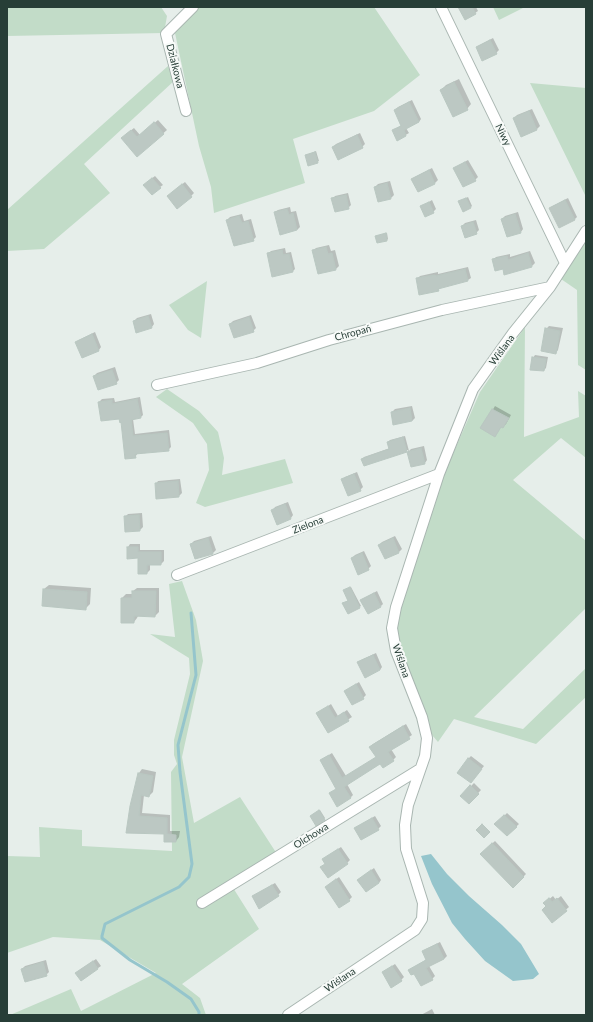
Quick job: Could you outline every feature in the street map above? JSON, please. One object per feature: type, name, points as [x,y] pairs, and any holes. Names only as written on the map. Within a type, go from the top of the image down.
[{"type":"street","name":"Działkowa","points":[[186,111],[166,34],[193,7]]},
{"type":"street","name":"Niwy","points":[[441,7],[565,263]]},
{"type":"street","name":"Wiślana","points":[[288,1015],[415,930],[422,919],[423,903],[406,849],[405,825],[408,806],[425,756],[427,738],[422,717],[396,652],[392,628],[396,606],[439,474],[473,389],[513,333],[550,287],[586,231]]},
{"type":"street","name":"Chropań","points":[[157,385],[257,363],[329,340],[442,310],[550,287]]},
{"type":"street","name":"Zielona","points":[[177,575],[439,474]]},
{"type":"street","name":"Olchowa","points":[[202,903],[420,769]]},
{"type":"green space","points":[[7,7],[161,7],[167,16],[164,33],[7,36]]},
{"type":"green space","points":[[198,7],[374,7],[420,75],[374,111],[293,139],[305,183],[214,213],[211,187],[199,146],[175,33],[181,24]]},
{"type":"green space","points":[[493,7],[522,7],[523,8],[499,20]]},
{"type":"green space","points":[[168,66],[174,81],[84,164],[110,193],[44,249],[7,251],[7,210]]},
{"type":"green space","points":[[530,83],[586,88],[586,197]]},
{"type":"green space","points":[[586,238],[586,370],[578,365],[577,290],[561,279]]},
{"type":"green space","points":[[207,281],[201,338],[188,330],[169,305]]},
{"type":"green space","points":[[525,327],[524,437],[579,417],[578,391],[586,396],[586,458],[561,438],[513,480],[586,541],[586,608],[474,717],[523,729],[586,668],[586,697],[536,744],[454,719],[438,742],[432,735],[401,651],[396,628],[402,602],[445,472],[480,392]]},
{"type":"green space","points":[[167,389],[199,411],[218,432],[224,458],[222,475],[285,459],[293,483],[205,507],[196,503],[209,470],[207,444],[193,423],[156,397]]},
{"type":"green space","points":[[182,581],[196,620],[203,661],[182,757],[194,823],[240,797],[277,854],[230,883],[259,929],[182,984],[200,998],[206,1015],[10,1015],[71,989],[81,1011],[156,973],[100,940],[53,937],[7,953],[7,856],[40,857],[39,827],[82,830],[82,846],[172,851],[171,772],[177,764],[174,755],[174,740],[190,674],[189,658],[150,634],[175,637],[169,584]]},
{"type":"water","points":[[431,854],[447,874],[469,896],[521,944],[539,974],[533,979],[513,981],[485,961],[465,939],[452,923],[432,884],[421,856]]},
{"type":"building","points":[[458,7],[472,7],[476,14],[465,20]]},
{"type":"building","points":[[490,40],[497,54],[482,61],[476,47]]},
{"type":"building","points":[[454,82],[468,110],[453,117],[440,90]]},
{"type":"building","points":[[409,102],[419,122],[404,130],[406,136],[397,141],[392,130],[401,126],[394,110]]},
{"type":"building","points":[[529,111],[537,130],[521,137],[513,118]]},
{"type":"building","points":[[154,122],[164,134],[137,157],[121,138],[131,130],[137,137]]},
{"type":"building","points":[[357,135],[363,148],[338,160],[332,147]]},
{"type":"building","points":[[315,152],[318,163],[308,166],[305,155]]},
{"type":"building","points":[[465,162],[476,181],[463,187],[453,168]]},
{"type":"building","points":[[429,170],[435,184],[418,192],[411,179]]},
{"type":"building","points":[[152,178],[161,188],[152,195],[143,185]]},
{"type":"building","points":[[387,183],[391,199],[378,202],[374,187]]},
{"type":"building","points":[[182,184],[192,197],[177,209],[167,196]]},
{"type":"building","points":[[346,195],[349,209],[335,212],[331,198]]},
{"type":"building","points":[[466,198],[471,208],[463,212],[458,201]]},
{"type":"building","points":[[565,200],[575,220],[559,228],[549,208]]},
{"type":"building","points":[[429,202],[434,213],[425,217],[420,206]]},
{"type":"building","points":[[287,209],[289,215],[293,213],[297,230],[280,235],[274,212]]},
{"type":"building","points":[[515,214],[521,233],[507,237],[501,219]]},
{"type":"building","points":[[239,216],[242,223],[248,221],[254,241],[234,246],[226,220]]},
{"type":"building","points":[[473,222],[477,234],[465,238],[461,226]]},
{"type":"building","points":[[386,233],[387,241],[377,243],[375,236]]},
{"type":"building","points":[[326,247],[328,254],[332,253],[336,270],[318,274],[312,250]]},
{"type":"building","points":[[282,250],[283,255],[289,254],[293,272],[272,277],[267,253]]},
{"type":"building","points":[[528,253],[532,267],[504,275],[503,269],[495,271],[492,259],[507,256],[508,260]]},
{"type":"building","points":[[465,269],[468,281],[438,289],[439,291],[419,295],[416,278],[436,276]]},
{"type":"building","points":[[148,316],[152,328],[136,333],[133,321]]},
{"type":"building","points":[[249,317],[254,332],[234,338],[229,324]]},
{"type":"building","points":[[545,328],[560,331],[556,354],[541,351]]},
{"type":"building","points":[[92,334],[99,351],[82,358],[75,342]]},
{"type":"building","points":[[532,357],[546,359],[544,371],[530,370]]},
{"type":"building","points":[[112,370],[117,384],[98,390],[93,376]]},
{"type":"building","points":[[137,399],[141,418],[131,420],[133,436],[167,433],[169,451],[135,454],[136,458],[125,459],[121,422],[120,423],[119,419],[101,421],[98,402],[112,400],[112,404]]},
{"type":"building","points":[[410,408],[412,421],[393,425],[391,412]]},
{"type":"building","points":[[492,409],[509,418],[495,437],[480,428]]},
{"type":"building","points":[[403,437],[407,452],[364,466],[361,459],[389,449],[387,442]]},
{"type":"building","points":[[421,448],[425,464],[411,467],[407,452]]},
{"type":"building","points":[[354,474],[361,491],[348,496],[341,479]]},
{"type":"building","points":[[178,481],[179,497],[156,499],[155,483]]},
{"type":"building","points":[[285,504],[291,519],[277,525],[271,510]]},
{"type":"building","points":[[139,515],[140,531],[125,532],[124,516]]},
{"type":"building","points":[[208,538],[213,554],[195,559],[190,544]]},
{"type":"building","points":[[393,538],[399,553],[385,559],[378,545]]},
{"type":"building","points":[[127,547],[138,547],[138,552],[161,552],[161,565],[147,565],[147,574],[138,574],[138,558],[127,559]]},
{"type":"building","points":[[362,553],[369,570],[358,575],[351,558]]},
{"type":"building","points":[[350,587],[360,608],[348,614],[342,603],[348,601],[343,590]]},
{"type":"building","points":[[43,589],[87,592],[86,610],[42,606]]},
{"type":"building","points":[[132,591],[156,591],[155,617],[134,616],[134,623],[121,623],[121,598],[132,598]]},
{"type":"building","points":[[374,593],[381,607],[368,614],[360,600]]},
{"type":"building","points":[[373,655],[380,670],[365,678],[357,662]]},
{"type":"building","points":[[356,684],[364,699],[352,705],[344,691]]},
{"type":"building","points":[[328,706],[335,718],[344,712],[349,721],[328,733],[316,713]]},
{"type":"building","points":[[403,726],[410,739],[388,752],[394,761],[383,768],[380,764],[344,787],[351,798],[337,807],[329,793],[336,789],[320,760],[329,755],[342,778],[376,757],[369,747]]},
{"type":"building","points":[[468,758],[482,769],[471,783],[457,773]]},
{"type":"building","points":[[138,773],[153,776],[149,797],[141,795],[139,816],[167,818],[167,834],[176,835],[176,842],[164,842],[164,834],[126,833],[130,806]]},
{"type":"building","points":[[470,785],[479,794],[469,804],[460,796]]},
{"type":"building","points":[[319,810],[325,820],[316,826],[310,816]]},
{"type":"building","points":[[504,815],[517,827],[507,836],[494,824]]},
{"type":"building","points":[[372,818],[379,830],[361,840],[354,828]]},
{"type":"building","points":[[482,824],[490,832],[484,838],[476,830]]},
{"type":"building","points":[[492,843],[524,877],[513,888],[480,854]]},
{"type":"building","points":[[338,849],[348,864],[328,878],[320,867],[325,864],[322,859]]},
{"type":"building","points":[[371,870],[379,883],[366,892],[357,880]]},
{"type":"building","points":[[336,879],[350,901],[339,908],[325,887]]},
{"type":"building","points":[[272,885],[279,896],[259,909],[252,896]]},
{"type":"building","points":[[549,898],[552,902],[557,898],[567,911],[552,923],[542,910],[546,906],[543,903]]},
{"type":"building","points":[[437,944],[444,959],[426,968],[433,980],[421,986],[414,974],[411,975],[408,970],[426,960],[422,951]]},
{"type":"building","points":[[93,961],[98,969],[81,981],[75,973]]},
{"type":"building","points":[[43,962],[47,976],[25,982],[21,969]]},
{"type":"building","points":[[392,966],[402,981],[391,988],[382,972]]},
{"type":"waterway","points":[[191,613],[196,675],[178,745],[192,864],[189,877],[179,887],[105,924],[102,938],[130,960],[167,982],[191,999],[199,1012],[199,1015]]}]
